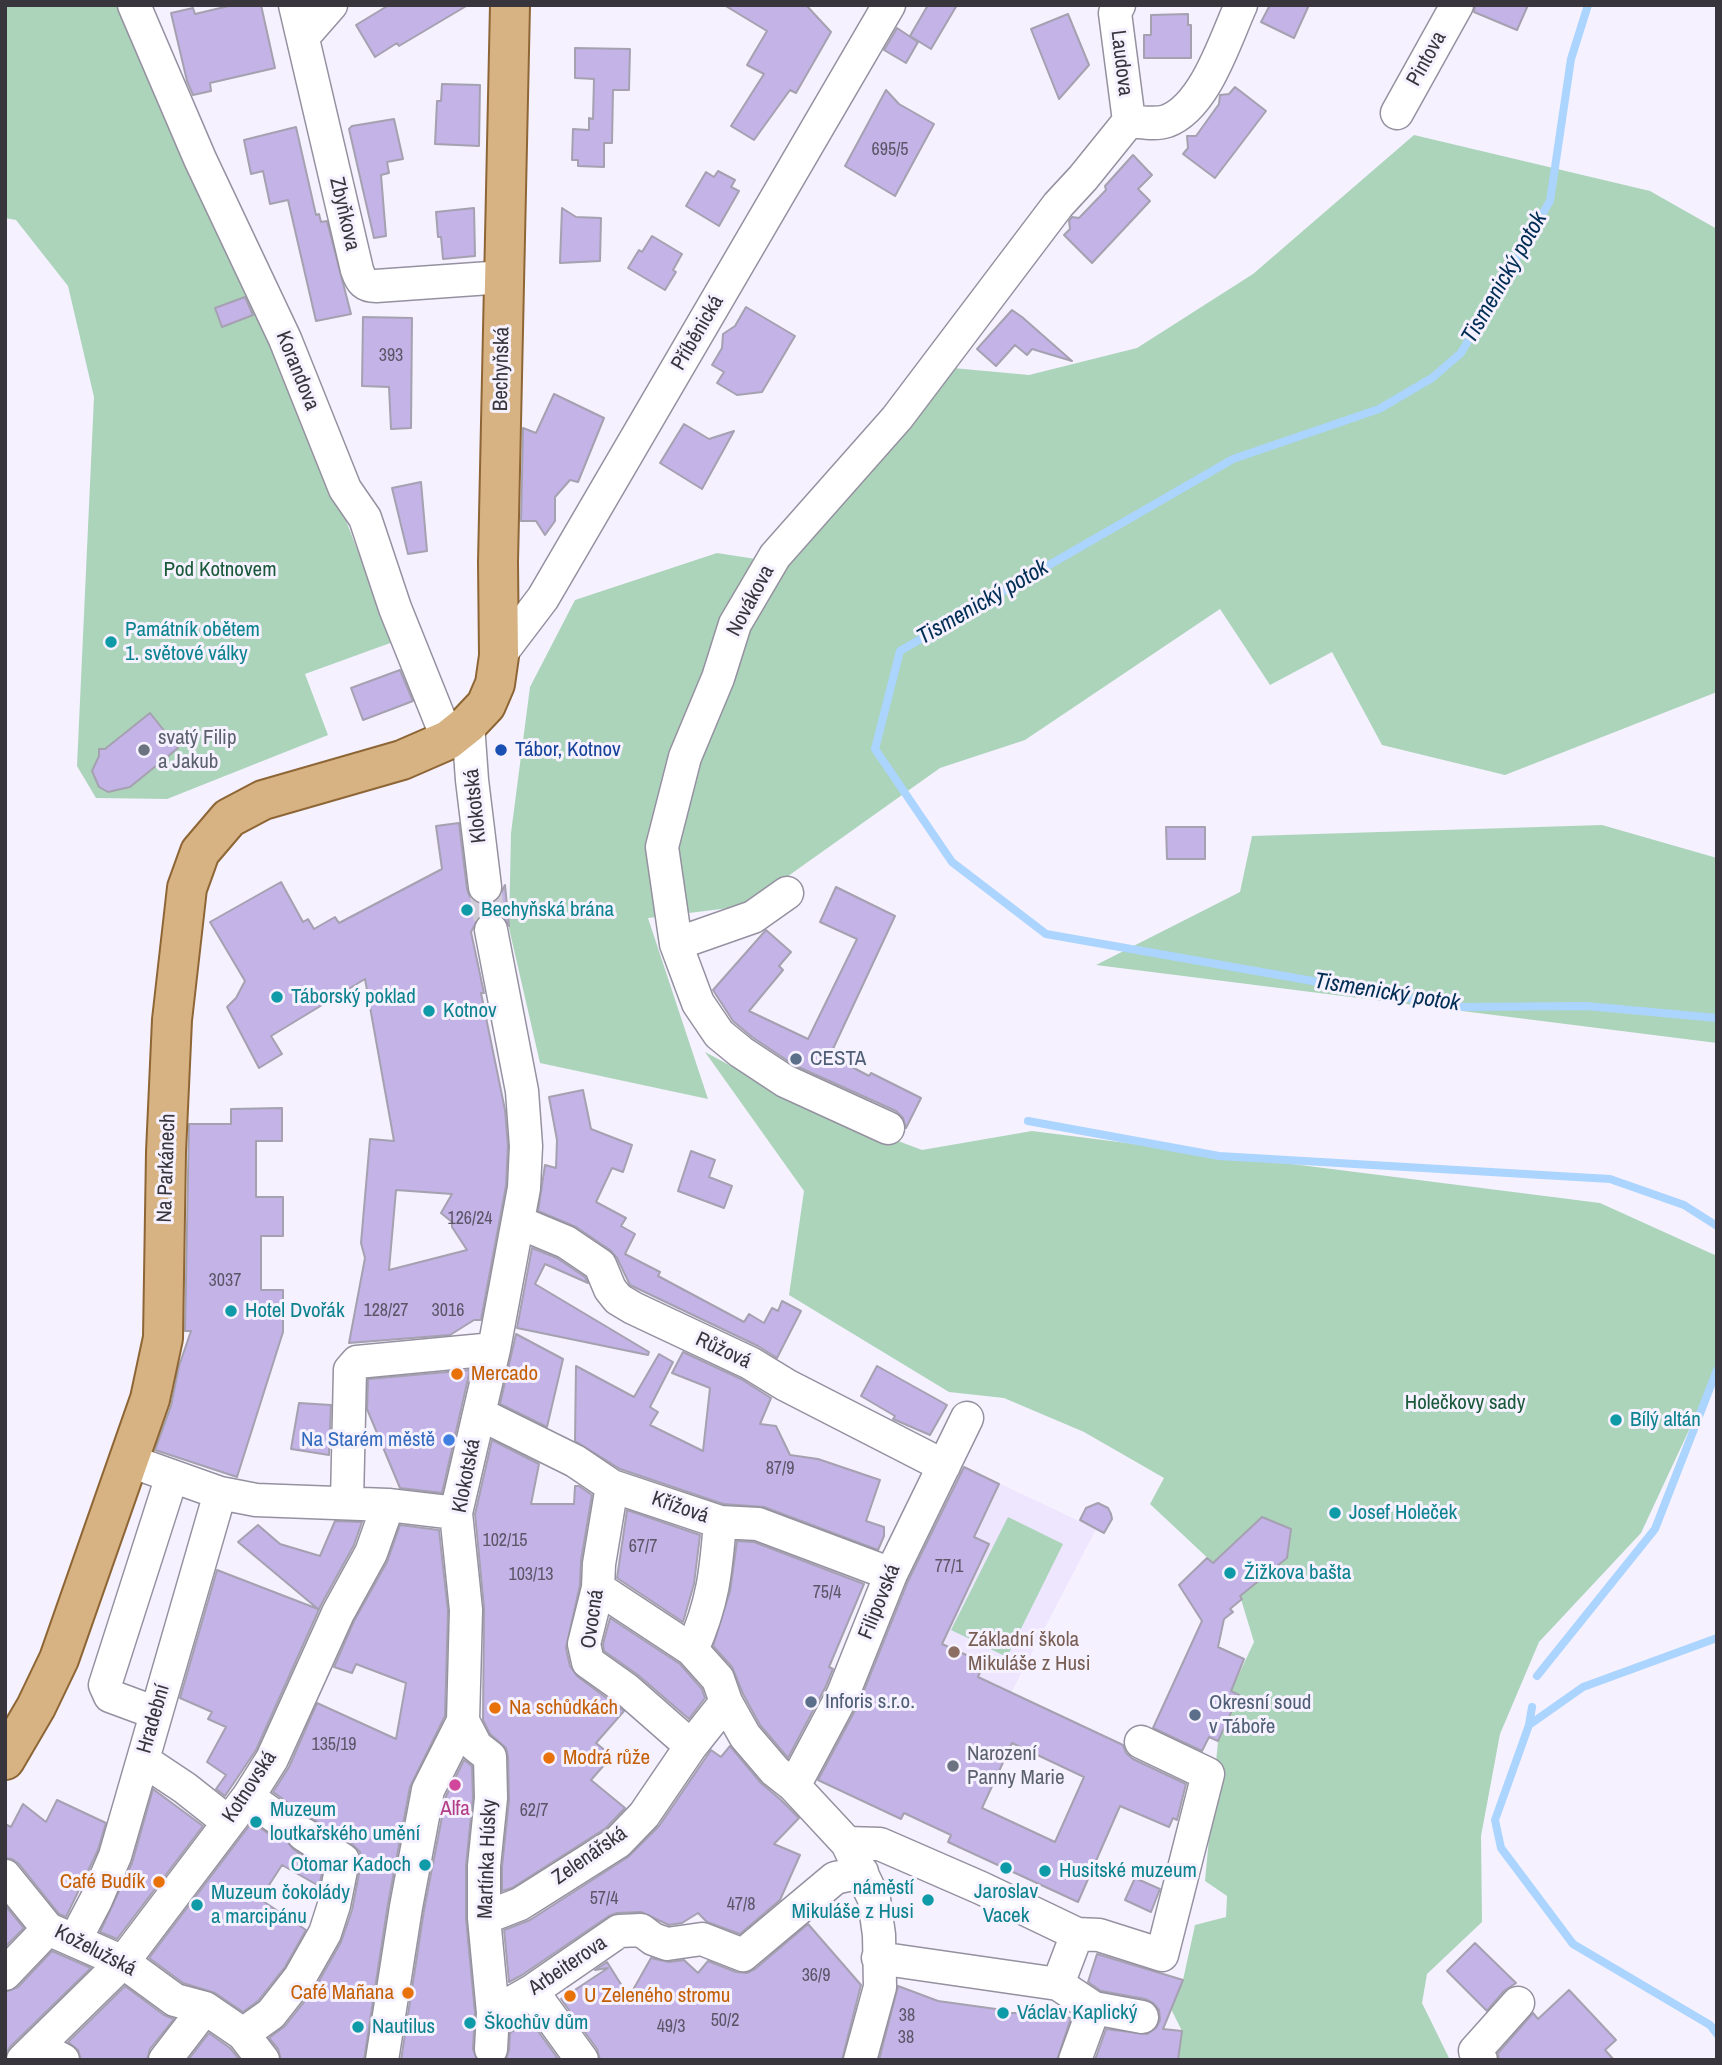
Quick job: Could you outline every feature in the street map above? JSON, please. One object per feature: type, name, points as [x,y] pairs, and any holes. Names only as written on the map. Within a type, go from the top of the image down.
[{"type":"main road","name":"Bechyňská","points":[[458,732],[492,695],[499,656],[498,562],[510,5]]},
{"type":"main road","name":"Na Parkánech","points":[[5,1760],[36,1707],[59,1659],[150,1399],[163,1338],[166,1152],[172,1020],[187,888],[200,852],[229,818],[262,800],[402,760],[458,732]]},
{"type":"street","name":"Korandova","points":[[134,5],[200,159],[285,339],[345,489],[366,518],[395,608],[458,732]]},
{"type":"street","name":"Zbyňkova","points":[[295,5],[357,270],[363,283],[376,286],[504,277]]},
{"type":"street","points":[[303,37],[331,5]]},
{"type":"street","name":"Příběnická","points":[[499,656],[543,598],[889,5]]},
{"type":"street","points":[[1129,121],[1150,124],[1166,122],[1193,101],[1204,86],[1241,5]]},
{"type":"street","name":"Pintova","points":[[1397,113],[1457,5]]},
{"type":"street","name":"Laudova","points":[[1112,8],[1129,121]]},
{"type":"street","name":"Novákova","points":[[888,1128],[785,1081],[719,1034],[698,1003],[676,944],[662,847],[685,757],[718,678],[735,624],[775,556],[897,418],[1058,205],[1129,121]]},
{"type":"street","name":"Klokotská","points":[[458,732],[472,780],[485,887]]},
{"type":"street","points":[[676,944],[753,917],[788,894]]},
{"type":"street","name":"Klokotská","points":[[382,2060],[428,1790],[463,1721],[466,1610],[456,1513],[494,1349],[524,1188],[526,1146],[522,1091],[492,930]]},
{"type":"street","name":"Růžová","points":[[518,1222],[566,1242],[600,1265],[610,1289],[633,1308],[750,1363],[786,1385],[944,1466]]},
{"type":"street","points":[[347,1502],[350,1370],[358,1362],[494,1349]]},
{"type":"street","name":"Křížová","points":[[480,1414],[575,1461],[612,1486],[720,1522],[758,1524],[891,1574]]},
{"type":"street","name":"Filipovská","points":[[800,1793],[891,1574],[967,1418]]},
{"type":"street","points":[[130,1461],[220,1493],[257,1500],[347,1502],[456,1513]]},
{"type":"street","points":[[156,1713],[110,1696],[105,1685],[172,1476]]},
{"type":"street","name":"Ovocná","points":[[612,1486],[599,1564],[598,1588],[584,1644],[588,1662],[626,1689],[691,1746]]},
{"type":"street","name":"Hradební","points":[[5,1974],[62,1935],[115,1856],[220,1493]]},
{"type":"street","name":"Kotnovská","points":[[41,2055],[123,1962],[248,1797],[272,1759],[338,1613],[371,1553],[388,1505]]},
{"type":"street","points":[[692,1650],[710,1607],[720,1522]]},
{"type":"street","points":[[598,1588],[692,1650],[718,1679],[726,1702],[745,1736],[775,1771],[800,1793],[847,1843],[874,1899],[879,1935],[879,1973],[860,2060]]},
{"type":"street","name":"Zelenářská","points":[[484,1918],[520,1904],[618,1842],[644,1815],[691,1746],[726,1702]]},
{"type":"street","name":"Martínka Húsky","points":[[463,1721],[476,1746],[490,1758],[491,1798],[484,1866],[484,1918],[493,2013],[491,2049]]},
{"type":"street","points":[[847,1843],[880,1844],[1077,1934],[1099,1935],[1162,1955],[1208,1774],[1142,1742]]},
{"type":"street","points":[[143,1760],[185,1788],[228,1822]]},
{"type":"street","points":[[243,2034],[271,2014],[300,1977],[325,1933],[343,1860],[248,1797]]},
{"type":"street","name":"Arbeiterova","points":[[493,2013],[532,1991],[618,1931],[641,1930],[653,1939],[667,1944],[702,1939],[743,1955],[835,1878],[862,1872]]},
{"type":"street","name":"Koželužská","points":[[5,1876],[62,1935],[123,1962],[175,2000],[205,2008],[243,2034],[262,2060]]},
{"type":"street","points":[[1058,1984],[1077,1934]]},
{"type":"street","points":[[879,1973],[1058,1984],[1094,2008],[1142,2017]]},
{"type":"street","points":[[532,1991],[582,2060]]},
{"type":"street","points":[[1481,2060],[1475,2051],[1518,2003]]},
{"type":"street","points":[[164,2060],[205,2008]]},
{"type":"street","points":[[1075,2060],[1094,2008]]},
{"type":"shaded area","name":"Základní škola Mikuláše z Husi","points":[[960,1465],[1096,1529],[1011,1693],[901,1819],[814,1779]]},
{"type":"green space","name":"Pod Kotnovem","points":[[5,5],[124,5],[289,373],[393,642],[305,674],[328,735],[167,799],[96,798],[77,766],[94,397],[68,286],[16,220],[5,218]]},
{"type":"green space","points":[[1414,135],[1650,191],[1717,229],[1717,692],[1505,775],[1382,745],[1332,652],[1270,685],[1220,609],[1025,740],[940,768],[746,906],[648,918],[708,1099],[540,1063],[509,928],[511,833],[530,687],[575,600],[717,553],[782,563],[953,368],[1029,375],[1137,348],[1253,274]]},
{"type":"green space","points":[[1602,825],[1717,858],[1717,1043],[1096,965],[1240,892],[1252,836]]},
{"type":"green space","name":"Holečkovy sady","points":[[705,1052],[806,1106],[922,1150],[1032,1131],[1600,1203],[1717,1256],[1717,1370],[1641,1533],[1539,1642],[1500,1734],[1481,1836],[1482,1922],[1427,1974],[1422,2003],[1450,2060],[1178,2060],[1182,2031],[1171,2009],[1183,1980],[1195,1925],[1226,1917],[1227,1896],[1205,1881],[1218,1741],[1239,1695],[1231,1691],[1254,1642],[1240,1596],[1287,1559],[1291,1529],[1213,1563],[1150,1504],[1164,1478],[1084,1432],[1004,1398],[949,1392],[789,1295],[804,1191]]},
{"type":"green space","points":[[1008,1517],[1063,1544],[1007,1657],[951,1630]]},
{"type":"building","points":[[233,5],[261,5],[275,68],[210,83],[211,91],[193,95],[187,81],[171,13],[193,8],[195,14]]},
{"type":"building","points":[[389,5],[468,5],[399,46],[397,43],[375,57],[356,25]]},
{"type":"building","points":[[724,5],[806,5],[831,32],[796,93],[790,90],[754,140],[731,126],[764,74],[747,65],[767,31]]},
{"type":"building","points":[[928,5],[957,5],[931,49],[910,36]]},
{"type":"building","points":[[1270,5],[1309,5],[1294,38],[1261,22]]},
{"type":"building","points":[[1475,5],[1528,5],[1517,30],[1474,12]]},
{"type":"building","points":[[1068,14],[1089,65],[1059,99],[1031,29]]},
{"type":"building","points":[[1188,14],[1188,25],[1191,25],[1191,58],[1144,58],[1144,35],[1151,35],[1151,15]]},
{"type":"building","points":[[897,28],[918,42],[906,63],[884,50]]},
{"type":"building","points":[[575,48],[630,49],[629,90],[613,90],[612,143],[604,143],[604,167],[578,166],[578,160],[572,160],[573,129],[589,130],[589,118],[593,119],[594,79],[575,78]]},
{"type":"building","points":[[442,84],[480,85],[479,146],[435,144],[437,101],[441,101]]},
{"type":"building","points":[[1235,87],[1266,111],[1215,178],[1183,154],[1188,148],[1187,136],[1196,136],[1219,104],[1220,95],[1229,94]]},
{"type":"building","points":[[886,90],[899,104],[934,124],[895,196],[845,166]]},
{"type":"building","points":[[394,119],[403,159],[387,162],[389,173],[381,175],[386,236],[374,238],[349,129],[352,126]]},
{"type":"building","points":[[296,127],[316,215],[319,214],[321,222],[327,221],[351,314],[316,321],[288,200],[270,204],[263,171],[251,174],[244,140]]},
{"type":"building","points":[[1133,155],[1152,175],[1138,189],[1150,201],[1092,263],[1064,235],[1070,229],[1069,221],[1072,217],[1079,218],[1106,190],[1105,186]]},
{"type":"building","points":[[718,171],[735,180],[731,187],[739,191],[719,226],[686,206],[706,172],[714,177]]},
{"type":"building","points":[[474,208],[475,256],[443,259],[436,212]]},
{"type":"building","points":[[562,208],[576,217],[601,218],[600,261],[560,263]]},
{"type":"building","points":[[652,236],[682,254],[673,270],[676,272],[665,290],[628,268]]},
{"type":"building","points":[[245,297],[253,315],[222,327],[215,308]]},
{"type":"building","points":[[746,307],[795,336],[762,392],[737,395],[717,383],[724,372],[712,365],[722,348],[723,334],[735,326]]},
{"type":"building","points":[[1012,310],[1072,361],[1032,349],[1027,355],[1015,345],[996,366],[977,349]]},
{"type":"building","points":[[363,317],[412,318],[411,428],[391,429],[389,387],[362,386]]},
{"type":"building","points":[[554,394],[604,418],[578,482],[570,480],[555,497],[555,521],[545,535],[536,521],[521,521],[523,428],[536,433]]},
{"type":"building","points":[[684,424],[709,439],[734,431],[702,489],[660,463]]},
{"type":"building","points":[[421,482],[427,551],[408,554],[392,488]]},
{"type":"building","points":[[400,670],[413,701],[363,720],[351,688]]},
{"type":"building","name":"svatý Filip a Jakub","points":[[150,713],[178,748],[130,787],[108,792],[99,787],[92,771],[99,756],[99,749],[105,749]]},
{"type":"building","points":[[459,823],[467,889],[477,904],[488,905],[497,901],[505,885],[509,926],[498,913],[488,912],[479,917],[471,932],[505,1110],[508,1146],[506,1186],[481,1320],[474,1320],[450,1335],[349,1343],[365,1258],[361,1243],[370,1139],[394,1141],[365,979],[271,1036],[282,1054],[259,1068],[227,1007],[236,998],[245,981],[210,922],[281,882],[303,922],[308,919],[314,929],[335,917],[339,923],[442,869],[436,826]],"holes":[[[396,1190],[452,1194],[441,1213],[452,1222],[452,1227],[467,1250],[389,1270]]]},
{"type":"building","points":[[1166,827],[1205,827],[1205,859],[1167,859]]},
{"type":"building","points":[[836,887],[895,916],[832,1051],[838,1053],[835,1058],[869,1076],[871,1073],[921,1098],[906,1128],[903,1118],[896,1111],[794,1065],[752,1037],[733,1021],[713,990],[766,930],[791,952],[779,966],[783,970],[749,1011],[808,1039],[857,939],[820,922]]},
{"type":"building","points":[[583,1090],[591,1129],[632,1145],[623,1172],[612,1168],[596,1202],[626,1218],[621,1226],[635,1234],[625,1254],[660,1272],[658,1276],[744,1322],[749,1314],[764,1323],[772,1308],[778,1311],[782,1301],[801,1311],[777,1358],[758,1346],[630,1285],[617,1258],[610,1250],[576,1227],[538,1211],[545,1165],[556,1168],[557,1140],[549,1097]]},
{"type":"building","name":"Hotel Dvořák","points":[[282,1108],[282,1141],[256,1141],[256,1197],[283,1197],[283,1236],[261,1236],[261,1290],[283,1290],[283,1332],[237,1477],[155,1450],[171,1406],[179,1366],[191,1331],[185,1331],[189,1124],[231,1124],[231,1109]]},
{"type":"building","points":[[691,1151],[715,1160],[709,1177],[732,1186],[724,1208],[678,1191]]},
{"type":"building","points":[[532,1248],[557,1258],[585,1277],[588,1283],[545,1264],[535,1284],[649,1352],[648,1355],[517,1328]]},
{"type":"building","points":[[516,1334],[563,1359],[547,1427],[500,1404]]},
{"type":"building","points":[[683,1352],[741,1379],[771,1398],[760,1424],[776,1426],[790,1455],[818,1459],[880,1480],[866,1521],[884,1527],[884,1536],[878,1550],[764,1507],[723,1504],[620,1469],[575,1441],[576,1366],[634,1397],[659,1354],[673,1362],[650,1407],[658,1412],[650,1425],[703,1451],[710,1388],[672,1373]]},
{"type":"building","points":[[877,1366],[947,1405],[930,1435],[893,1419],[895,1416],[861,1396]]},
{"type":"building","points":[[470,1370],[442,1493],[400,1488],[367,1409],[368,1379]]},
{"type":"building","points":[[299,1403],[331,1405],[329,1455],[291,1449]]},
{"type":"building","points":[[492,1440],[539,1464],[531,1504],[574,1504],[575,1486],[592,1495],[581,1561],[580,1585],[566,1648],[570,1666],[577,1676],[624,1711],[596,1743],[612,1756],[591,1780],[625,1808],[606,1828],[512,1888],[502,1891],[509,1800],[508,1757],[506,1748],[490,1734],[483,1720],[484,1608],[475,1514]]},
{"type":"building","points":[[964,1467],[999,1484],[974,1537],[989,1544],[942,1644],[984,1663],[978,1677],[1123,1745],[1126,1753],[1133,1759],[1186,1784],[1177,1820],[1173,1818],[1169,1827],[1120,1806],[1078,1902],[948,1842],[951,1835],[904,1813],[901,1819],[818,1780],[859,1703],[908,1581]],"holes":[[[1012,1743],[1084,1777],[1055,1842],[982,1808]]]},
{"type":"building","points":[[1098,1503],[1108,1508],[1112,1519],[1104,1533],[1080,1520],[1086,1508]]},
{"type":"building","points":[[627,1510],[700,1535],[694,1584],[683,1622],[617,1578]]},
{"type":"building","points":[[1262,1517],[1291,1529],[1287,1558],[1240,1596],[1242,1599],[1230,1609],[1233,1612],[1224,1619],[1218,1647],[1244,1659],[1231,1691],[1239,1695],[1218,1741],[1209,1737],[1202,1751],[1153,1728],[1202,1621],[1179,1585],[1207,1558],[1213,1563]]},
{"type":"building","points":[[335,1521],[362,1522],[354,1545],[321,1605],[256,1750],[225,1796],[216,1789],[226,1775],[207,1762],[226,1727],[208,1719],[212,1712],[180,1698],[217,1570],[318,1609],[238,1542],[258,1525],[280,1544],[320,1556]]},
{"type":"building","points":[[400,1525],[439,1530],[448,1611],[445,1716],[410,1787],[388,1904],[364,2060],[281,2060],[278,2049],[269,2038],[285,2026],[315,1988],[341,1942],[352,1910],[361,1863],[360,1852],[353,1845],[313,1819],[300,1816],[294,1807],[273,1792],[289,1767],[317,1703],[396,1739],[406,1683],[356,1664],[352,1673],[334,1667],[354,1621],[387,1562]]},
{"type":"building","points":[[737,1541],[754,1542],[864,1584],[829,1667],[833,1669],[826,1686],[788,1758],[760,1725],[732,1667],[713,1646],[730,1591]]},
{"type":"building","points":[[610,1618],[680,1664],[702,1689],[705,1698],[689,1719],[638,1675],[604,1651],[603,1644]]},
{"type":"building","points":[[730,1746],[761,1783],[799,1818],[774,1844],[800,1855],[780,1900],[740,1934],[707,1922],[698,1913],[682,1923],[669,1925],[641,1912],[617,1913],[509,1982],[504,1930],[530,1920],[628,1857],[659,1826],[711,1750],[721,1757]]},
{"type":"building","points":[[464,1760],[472,1766],[473,1797],[466,1866],[466,1918],[475,2013],[473,2049],[477,2060],[401,2060],[424,1910],[446,1796]]},
{"type":"building","points":[[153,1789],[203,1826],[117,1939],[100,1932],[132,1863]]},
{"type":"building","points":[[57,1800],[106,1823],[98,1850],[66,1917],[59,1914],[19,1864],[5,1858],[5,1824],[11,1827],[23,1804],[46,1822]]},
{"type":"building","points":[[252,1822],[273,1837],[286,1840],[293,1849],[323,1869],[319,1886],[282,1865],[260,1899],[306,1930],[285,1967],[258,2001],[243,2012],[215,1993],[183,1983],[149,1958]]},
{"type":"building","points":[[1135,1878],[1160,1889],[1151,1912],[1125,1900]]},
{"type":"building","points":[[5,1905],[24,1928],[5,1947]]},
{"type":"building","points":[[808,1924],[861,1985],[842,2060],[600,2060],[597,2049],[561,1999],[608,1968],[595,1970],[607,1962],[629,1997],[651,1958],[669,1962],[684,1960],[698,1973],[708,1961],[736,1972],[747,1973]]},
{"type":"building","points":[[1475,1943],[1516,1983],[1504,1991],[1487,2011],[1447,1971]]},
{"type":"building","points":[[52,1951],[91,1968],[10,2047],[5,2056],[5,1992],[18,1987]]},
{"type":"building","points":[[1097,1954],[1183,1980],[1163,2029],[1182,2031],[1178,2060],[1095,2060],[1106,2029],[1147,2034],[1156,2028],[1160,2020],[1159,2010],[1153,2003],[1101,1991],[1088,1982]]},
{"type":"building","points":[[125,1986],[164,2015],[174,2019],[150,2049],[147,2060],[81,2060],[78,2050],[68,2042]]},
{"type":"building","points":[[898,1986],[938,2001],[996,2009],[996,2013],[1034,2013],[1071,2018],[1057,2060],[879,2060]]},
{"type":"building","points":[[1569,1990],[1616,2040],[1605,2050],[1614,2060],[1499,2060],[1498,2053],[1533,2013],[1538,2019]]},
{"type":"building","points":[[530,2020],[559,2060],[506,2060],[510,2033]]},
{"type":"building","points":[[209,2033],[230,2048],[240,2060],[188,2060]]},
{"type":"waterway","name":"Tismenický potok","points":[[1588,5],[1571,59],[1550,201],[1461,353],[1432,378],[1379,409],[1233,459],[900,651],[875,749],[952,862],[1046,934],[1460,1007],[1586,1006],[1717,1018]]},
{"type":"waterway","points":[[1028,1121],[1219,1156],[1610,1179],[1684,1205],[1717,1226]]},
{"type":"waterway","points":[[1537,1676],[1655,1529],[1717,1370]]},
{"type":"waterway","name":"Tismenický potok","points":[[1717,1638],[1583,1687],[1529,1725],[1495,1820],[1501,1848],[1573,1944],[1710,2025],[1717,2034]]},
{"type":"waterway","points":[[1529,1725],[1532,1707]]},
{"type":"tunnel","points":[[485,887],[491,930]]},
{"type":"place","name":"Památník obětem 1. světové války","points":[[111,642]]},
{"type":"place","name":"svatý Filip a Jakub","points":[[144,750]]},
{"type":"place","name":"Tábor, Kotnov","points":[[501,750]]},
{"type":"place","name":"Bechyňská brána","points":[[467,910]]},
{"type":"place","name":"Táborský poklad","points":[[277,997]]},
{"type":"place","name":"Kotnov","points":[[429,1011]]},
{"type":"place","name":"CESTA","points":[[796,1059]]},
{"type":"place","name":"Hotel Dvořák","points":[[231,1311]]},
{"type":"place","name":"Mercado","points":[[457,1374]]},
{"type":"place","name":"Bílý altán","points":[[1616,1420]]},
{"type":"place","name":"Na Starém městě","points":[[449,1440]]},
{"type":"place","name":"Josef Holeček","points":[[1335,1513]]},
{"type":"place","name":"Žižkova bašta","points":[[1230,1573]]},
{"type":"place","name":"Základní škola Mikuláše z Husi","points":[[954,1652]]},
{"type":"place","name":"Inforis s.r.o.","points":[[811,1702]]},
{"type":"place","name":"Na schůdkách","points":[[495,1708]]},
{"type":"place","name":"Okresní soud v Táboře","points":[[1195,1715]]},
{"type":"place","name":"Modrá růže","points":[[549,1758]]},
{"type":"place","name":"Narození Panny Marie","points":[[953,1766]]},
{"type":"place","name":"Alfa","points":[[455,1785]]},
{"type":"place","name":"Muzeum loutkařského umění","points":[[256,1822]]},
{"type":"place","name":"Otomar Kadoch","points":[[425,1865]]},
{"type":"place","name":"Jaroslav Vacek","points":[[1006,1868]]},
{"type":"place","name":"Husitské muzeum","points":[[1045,1871]]},
{"type":"place","name":"Café Budík","points":[[159,1882]]},
{"type":"place","name":"náměstí Mikuláše z Husi","points":[[928,1900]]},
{"type":"place","name":"Muzeum čokolády a marcipánu","points":[[197,1905]]},
{"type":"place","name":"Café Mañana","points":[[408,1993]]},
{"type":"place","name":"U Zeleného stromu","points":[[570,1996]]},
{"type":"place","name":"Václav Kaplický","points":[[1003,2013]]},
{"type":"place","name":"Škochův dům","points":[[470,2023]]},
{"type":"place","name":"Nautilus","points":[[358,2027]]}]
